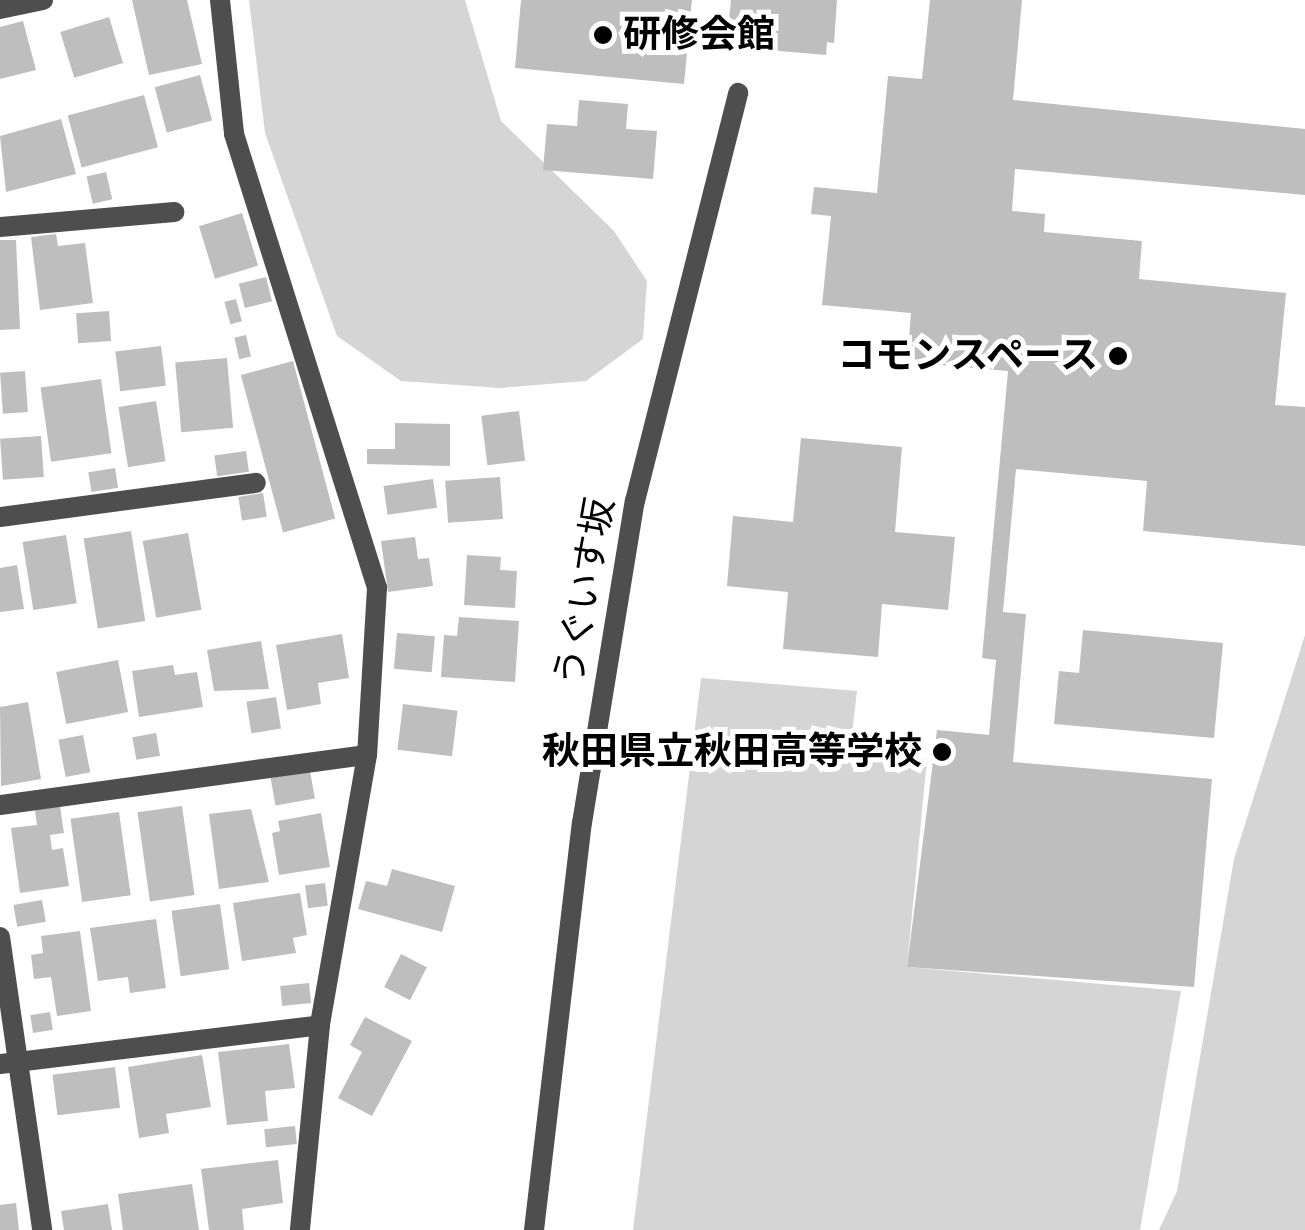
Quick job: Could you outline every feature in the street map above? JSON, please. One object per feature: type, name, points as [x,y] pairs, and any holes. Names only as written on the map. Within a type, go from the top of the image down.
[{"type":"street","points":[[0,9],[44,0]]},
{"type":"street","points":[[220,0],[234,134],[378,588],[367,755],[320,1026],[300,1230]]},
{"type":"street","name":"うぐいす坂","points":[[534,1230],[582,823],[636,500],[738,93]]},
{"type":"street","points":[[0,227],[174,212]]},
{"type":"street","points":[[0,517],[256,483]]},
{"type":"street","points":[[0,804],[367,755]]},
{"type":"street","points":[[0,937],[9,1062],[42,1230]]},
{"type":"street","points":[[9,1062],[320,1026]]},
{"type":"shaded area","points":[[249,0],[465,0],[501,121],[614,231],[647,281],[643,339],[586,381],[500,388],[401,381],[337,336],[265,133]]},
{"type":"shaded area","points":[[1305,635],[1305,1230],[1159,1230],[1177,1191],[1234,859]]},
{"type":"shaded area","points":[[701,678],[857,691],[850,751],[927,759],[907,967],[1181,991],[1140,1230],[633,1230]]},
{"type":"building","points":[[132,0],[187,0],[202,64],[149,75]]},
{"type":"building","name":"研修会館","points":[[521,0],[692,0],[689,26],[728,29],[731,0],[837,0],[834,43],[827,42],[826,55],[688,43],[684,84],[515,68]]},
{"type":"building","points":[[930,0],[1022,0],[1013,100],[1305,129],[1305,195],[1015,169],[1012,211],[1045,214],[1044,232],[1142,241],[1139,279],[1286,293],[1275,405],[1305,407],[1305,546],[1143,531],[1147,481],[1016,469],[1003,612],[1026,614],[1013,762],[1212,779],[1194,987],[907,967],[937,730],[989,735],[996,660],[982,658],[1008,371],[907,362],[911,313],[822,305],[831,216],[811,214],[814,187],[877,193],[888,76],[922,79]]},
{"type":"building","points":[[109,17],[123,63],[74,78],[60,32]]},
{"type":"building","points":[[23,21],[36,70],[0,79],[0,27]]},
{"type":"building","points":[[200,75],[212,120],[167,133],[155,87]]},
{"type":"building","points":[[144,95],[158,147],[82,168],[68,115]]},
{"type":"building","points":[[579,100],[628,104],[626,129],[657,131],[653,179],[543,170],[547,124],[577,126]]},
{"type":"building","points":[[61,119],[76,174],[6,192],[0,136]]},
{"type":"building","points":[[106,172],[112,199],[93,204],[87,176]]},
{"type":"building","points":[[242,213],[258,266],[215,279],[199,226]]},
{"type":"building","points":[[56,234],[58,246],[85,243],[93,303],[40,310],[31,237]]},
{"type":"building","points":[[0,240],[16,240],[20,329],[0,330]]},
{"type":"building","points":[[266,277],[272,301],[245,308],[239,284]]},
{"type":"building","points":[[236,299],[242,321],[230,324],[224,302]]},
{"type":"building","points":[[109,311],[111,341],[78,343],[76,313]]},
{"type":"building","points":[[246,335],[251,356],[239,359],[234,338]]},
{"type":"building","points":[[161,346],[166,386],[120,391],[115,352]]},
{"type":"building","points":[[227,358],[233,428],[181,432],[175,363]]},
{"type":"building","points":[[293,361],[335,518],[283,532],[241,375]]},
{"type":"building","points":[[25,371],[28,412],[3,414],[0,373]]},
{"type":"building","points":[[101,379],[111,453],[51,462],[41,387]]},
{"type":"building","points":[[156,401],[166,461],[128,467],[118,407]]},
{"type":"building","points":[[519,411],[525,461],[487,465],[481,416]]},
{"type":"building","points":[[395,423],[450,424],[450,466],[367,464],[367,449],[395,449]]},
{"type":"building","points":[[41,436],[44,477],[3,480],[0,439]]},
{"type":"building","points":[[801,438],[902,447],[895,532],[955,537],[948,610],[882,604],[878,657],[783,649],[788,592],[727,586],[733,516],[793,522]]},
{"type":"building","points":[[246,451],[249,472],[217,476],[214,455]]},
{"type":"building","points":[[115,468],[118,488],[91,492],[88,472]]},
{"type":"building","points":[[500,477],[503,519],[448,523],[445,481]]},
{"type":"building","points":[[433,479],[437,508],[388,515],[383,486]]},
{"type":"building","points":[[263,493],[267,517],[242,521],[238,497]]},
{"type":"building","points":[[131,531],[145,621],[98,628],[84,539]]},
{"type":"building","points":[[188,533],[202,610],[156,618],[143,541]]},
{"type":"building","points":[[66,535],[77,603],[33,610],[23,542]]},
{"type":"building","points":[[415,537],[418,559],[429,558],[433,586],[388,592],[381,541]]},
{"type":"building","points":[[467,555],[501,557],[500,570],[517,571],[515,608],[464,605]]},
{"type":"building","points":[[17,565],[24,609],[0,612],[0,568]]},
{"type":"building","points":[[459,617],[519,621],[515,682],[441,677],[444,635],[457,636]]},
{"type":"building","points":[[1083,630],[1223,643],[1214,738],[1054,724],[1059,671],[1079,673]]},
{"type":"building","points":[[397,633],[435,636],[432,672],[394,669]]},
{"type":"building","points":[[342,634],[349,678],[318,683],[321,704],[287,710],[276,645]]},
{"type":"building","points":[[261,641],[269,689],[214,691],[207,650]]},
{"type":"building","points":[[118,660],[128,712],[66,724],[56,672]]},
{"type":"building","points":[[173,665],[175,675],[197,672],[203,707],[139,717],[132,671]]},
{"type":"building","points":[[276,697],[281,729],[251,733],[246,702]]},
{"type":"building","points":[[28,702],[41,779],[1,786],[0,707]]},
{"type":"building","points":[[403,704],[458,711],[452,756],[397,750]]},
{"type":"building","points":[[156,733],[160,756],[136,760],[132,737]]},
{"type":"building","points":[[83,735],[90,772],[66,777],[58,740]]},
{"type":"building","points":[[310,771],[315,799],[275,806],[271,778]]},
{"type":"building","points":[[60,806],[64,833],[50,835],[52,850],[63,848],[69,886],[20,893],[11,828],[37,825],[35,810]]},
{"type":"building","points":[[182,806],[195,895],[150,901],[137,812]]},
{"type":"building","points":[[251,809],[269,882],[219,889],[209,814]]},
{"type":"building","points":[[119,812],[131,895],[82,902],[70,819]]},
{"type":"building","points":[[321,813],[330,867],[279,875],[272,833],[280,831],[278,821]]},
{"type":"building","points":[[392,869],[455,886],[442,932],[358,909],[366,881],[387,886]]},
{"type":"building","points":[[325,883],[328,906],[308,908],[305,885]]},
{"type":"building","points":[[300,893],[307,935],[293,938],[296,953],[242,961],[233,903]]},
{"type":"building","points":[[42,900],[46,922],[17,927],[13,905]]},
{"type":"building","points":[[220,904],[229,969],[181,976],[171,911]]},
{"type":"building","points":[[156,919],[166,988],[130,993],[128,977],[98,981],[90,928]]},
{"type":"building","points":[[80,931],[91,1011],[57,1016],[51,977],[34,979],[31,955],[43,953],[41,936]]},
{"type":"building","points":[[401,954],[427,967],[410,1000],[384,987]]},
{"type":"building","points":[[309,983],[311,1003],[282,1006],[280,986]]},
{"type":"building","points":[[50,1012],[53,1030],[33,1033],[30,1015]]},
{"type":"building","points":[[365,1017],[412,1041],[372,1116],[338,1098],[362,1052],[350,1045]]},
{"type":"building","points":[[289,1044],[295,1088],[265,1091],[268,1121],[227,1125],[218,1052]]},
{"type":"building","points":[[202,1055],[211,1107],[166,1114],[169,1133],[139,1138],[128,1067]]},
{"type":"building","points":[[115,1067],[120,1108],[57,1115],[52,1075]]},
{"type":"building","points":[[295,1126],[297,1144],[266,1147],[264,1129]]},
{"type":"building","points":[[278,1160],[283,1203],[242,1209],[244,1230],[209,1230],[201,1169]]},
{"type":"building","points":[[192,1184],[199,1230],[123,1230],[118,1194]]},
{"type":"building","points":[[16,1203],[19,1230],[0,1230],[0,1205]]},
{"type":"building","points":[[108,1204],[112,1230],[64,1230],[61,1211]]},
{"type":"place","name":"研修会館","points":[[603,35]]},
{"type":"place","name":"コモンスペース","points":[[1118,356]]},
{"type":"place","name":"秋田県立秋田高等学校","points":[[942,752]]}]
